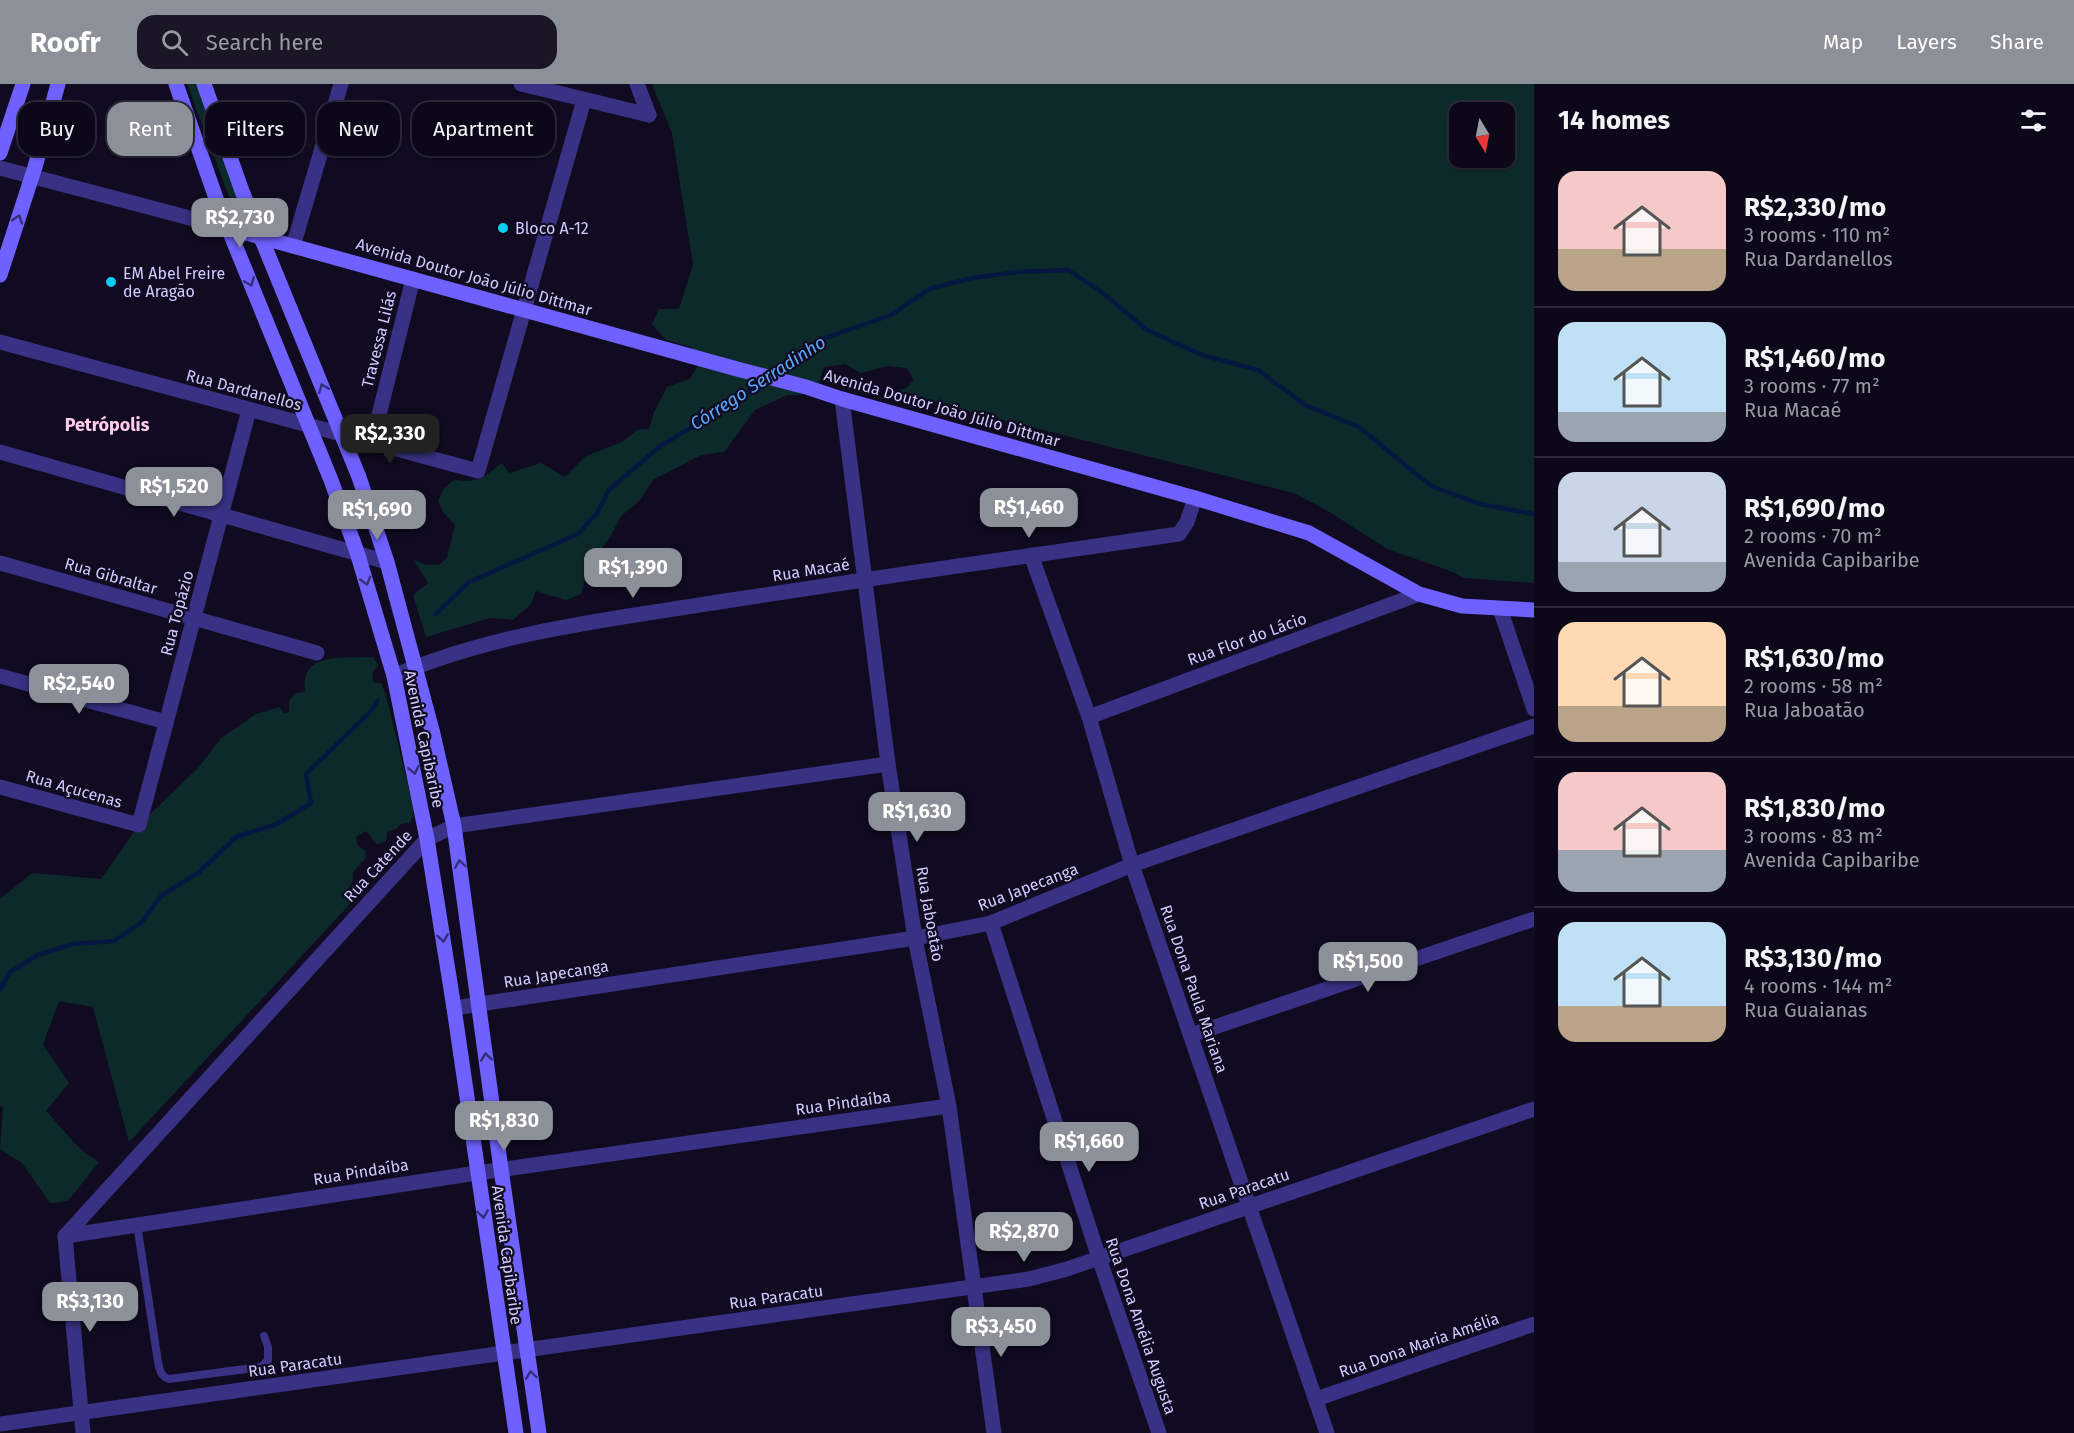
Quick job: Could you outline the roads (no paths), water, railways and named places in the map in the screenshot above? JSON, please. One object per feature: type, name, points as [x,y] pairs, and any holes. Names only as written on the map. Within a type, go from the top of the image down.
[{"type":"main road","points":[[0,153],[23,84]]},
{"type":"main road","points":[[0,275],[58,84]]},
{"type":"main road","name":"Avenida Capibaribe","points":[[176,84],[228,228],[309,426],[357,552],[394,676],[427,839],[516,1433]]},
{"type":"main road","name":"Avenida Capibaribe","points":[[204,84],[261,238],[359,477],[387,562],[433,734],[454,826],[539,1433]]},
{"type":"main road","name":"Avenida Doutor João Júlio Dittmar","points":[[228,228],[806,387],[1195,498],[1309,533],[1419,594],[1462,606],[1534,610]]},
{"type":"street","points":[[293,246],[341,84]]},
{"type":"street","points":[[520,84],[649,115],[637,84]]},
{"type":"street","points":[[524,310],[584,100]]},
{"type":"street","points":[[0,168],[228,228]]},
{"type":"street","name":"Travessa Lilás","points":[[372,443],[413,279]]},
{"type":"street","name":"Rua Dardanellos","points":[[0,342],[478,471],[524,310]]},
{"type":"street","name":"Rua Jaboatão","points":[[842,399],[888,764],[915,938],[949,1106],[994,1433]]},
{"type":"street","name":"Rua Topázio","points":[[139,825],[249,410]]},
{"type":"street","points":[[0,452],[387,562]]},
{"type":"street","name":"Rua Macaé","points":[[394,676],[433,660],[545,630],[864,579],[1179,534],[1187,522],[1195,498]]},
{"type":"street","name":"Rua Dona Paula Mariana","points":[[1031,555],[1089,717],[1132,865],[1327,1433]]},
{"type":"street","name":"Rua Gibraltar","points":[[0,563],[317,653]]},
{"type":"street","name":"Rua Flor do Lácio","points":[[1089,717],[1419,594]]},
{"type":"street","points":[[1500,609],[1534,709]]},
{"type":"street","points":[[0,676],[166,722]]},
{"type":"street","name":"Rua Japecanga","points":[[454,1008],[915,938],[991,923],[1132,865],[1534,726]]},
{"type":"street","name":"Rua Catende","points":[[65,1236],[427,839],[454,826],[888,764]]},
{"type":"street","name":"Rua Açucenas","points":[[0,787],[139,825]]},
{"type":"street","points":[[1191,1035],[1534,919]]},
{"type":"street","name":"Rua Dona Amélia Augusta","points":[[991,923],[1099,1258],[1159,1433]]},
{"type":"street","name":"Rua Pindaíba","points":[[65,1236],[501,1169],[949,1106]]},
{"type":"street","name":"Rua Paracatu","points":[[0,1424],[1029,1279],[1099,1258],[1534,1109]]},
{"type":"street","points":[[65,1236],[83,1433]]},
{"type":"street","name":"Rua Dona Maria Amélia","points":[[1316,1399],[1534,1324]]},
{"type":"lane","points":[[137,1224],[158,1362],[164,1377],[169,1379],[261,1367],[268,1360],[268,1347],[264,1336]]},
{"type":"waterway","name":"Córrego Serradinho","points":[[772,374],[825,338],[891,315],[929,289],[972,278],[1018,272],[1068,270],[1104,294],[1147,330],[1202,355],[1258,370],[1305,405],[1359,427],[1431,486],[1480,504],[1534,514]]},
{"type":"waterway","name":"Córrego Serradinho","points":[[436,614],[469,582],[578,534],[597,513],[609,490],[659,447],[745,394],[765,379]]},
{"type":"waterway","name":"Córrego Serradinho","points":[[0,990],[10,972],[38,955],[73,944],[114,941],[141,923],[161,896],[199,872],[236,837],[277,824],[311,803],[306,774],[369,713],[378,700]]},
{"type":"place","name":"Bloco A-12","points":[[503,228]]},
{"type":"place","name":"EM Abel Freire de Aragão","points":[[111,282]]},
{"type":"district","name":"Petrópolis","points":[[107,425]]}]
